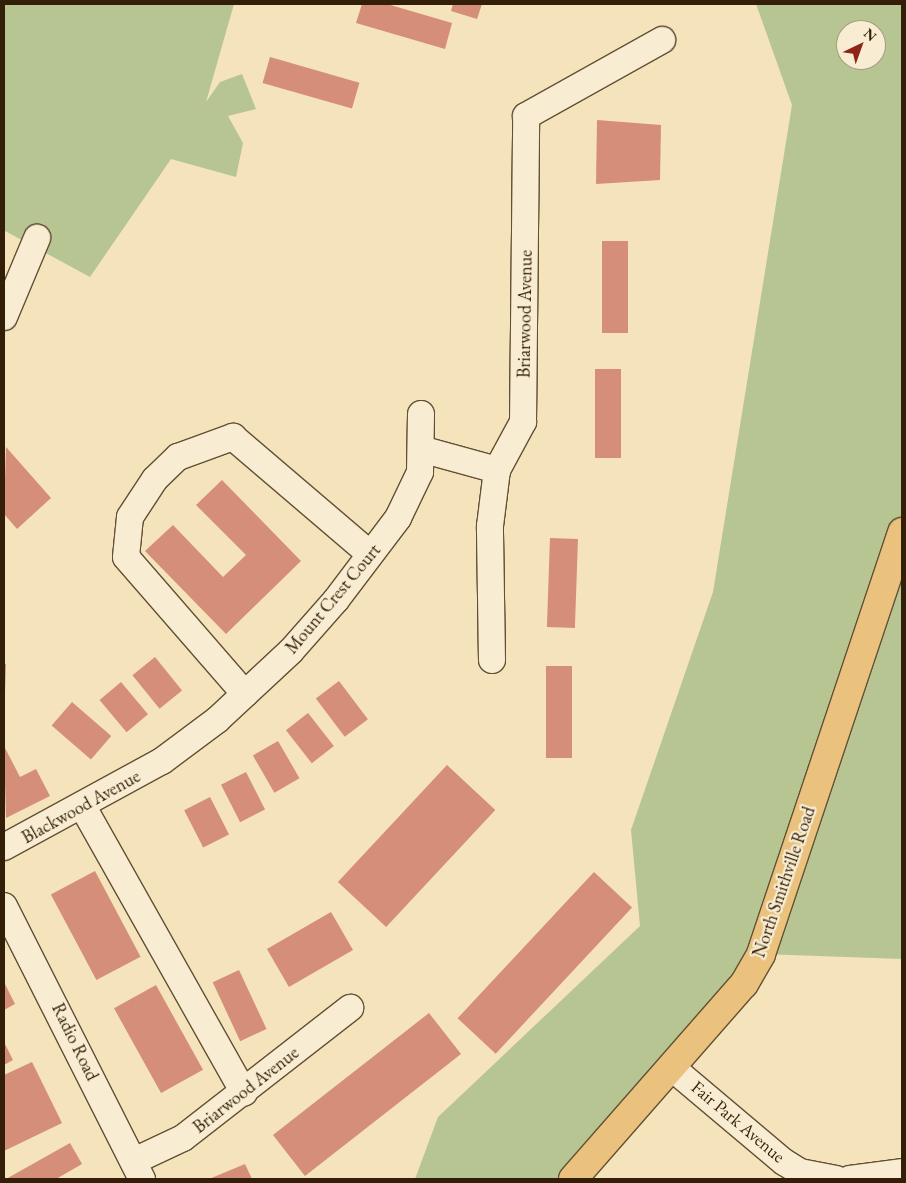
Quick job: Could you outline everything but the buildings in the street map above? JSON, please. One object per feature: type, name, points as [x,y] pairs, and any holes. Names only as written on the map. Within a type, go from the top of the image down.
[{"type":"main road","name":"North Smithville Road","points":[[572,1179],[744,984],[761,954],[902,532]]},
{"type":"street","name":"Briarwood Avenue","points":[[492,660],[490,526],[497,470],[523,422],[526,116],[662,40]]},
{"type":"street","points":[[4,317],[37,238]]},
{"type":"street","name":"Mount Crest Court","points":[[157,765],[245,694],[291,651],[370,554],[412,492],[424,450],[421,414]]},
{"type":"street","points":[[245,694],[126,557],[130,517],[155,479],[178,457],[233,437],[370,554]]},
{"type":"street","points":[[424,450],[497,470]]},
{"type":"street","name":"Blackwood Avenue","points":[[4,847],[83,807],[157,765]]},
{"type":"street","points":[[83,807],[244,1093]]},
{"type":"street","name":"Radio Road","points":[[4,906],[138,1170]]},
{"type":"street","name":"Briarwood Avenue","points":[[138,1170],[244,1093],[350,1008]]},
{"type":"street","name":"Fair Park Avenue","points":[[671,1067],[784,1162],[825,1179]]},
{"type":"street","points":[[850,1179],[902,1172]]},
{"type":"green space","points":[[4,4],[234,4],[206,102],[220,82],[242,74],[256,109],[228,116],[243,143],[236,177],[171,159],[90,277],[5,231]]},
{"type":"green space","points":[[756,4],[902,4],[902,959],[761,954],[571,1179],[415,1179],[438,1117],[640,926],[631,830],[713,592],[792,105]]}]
